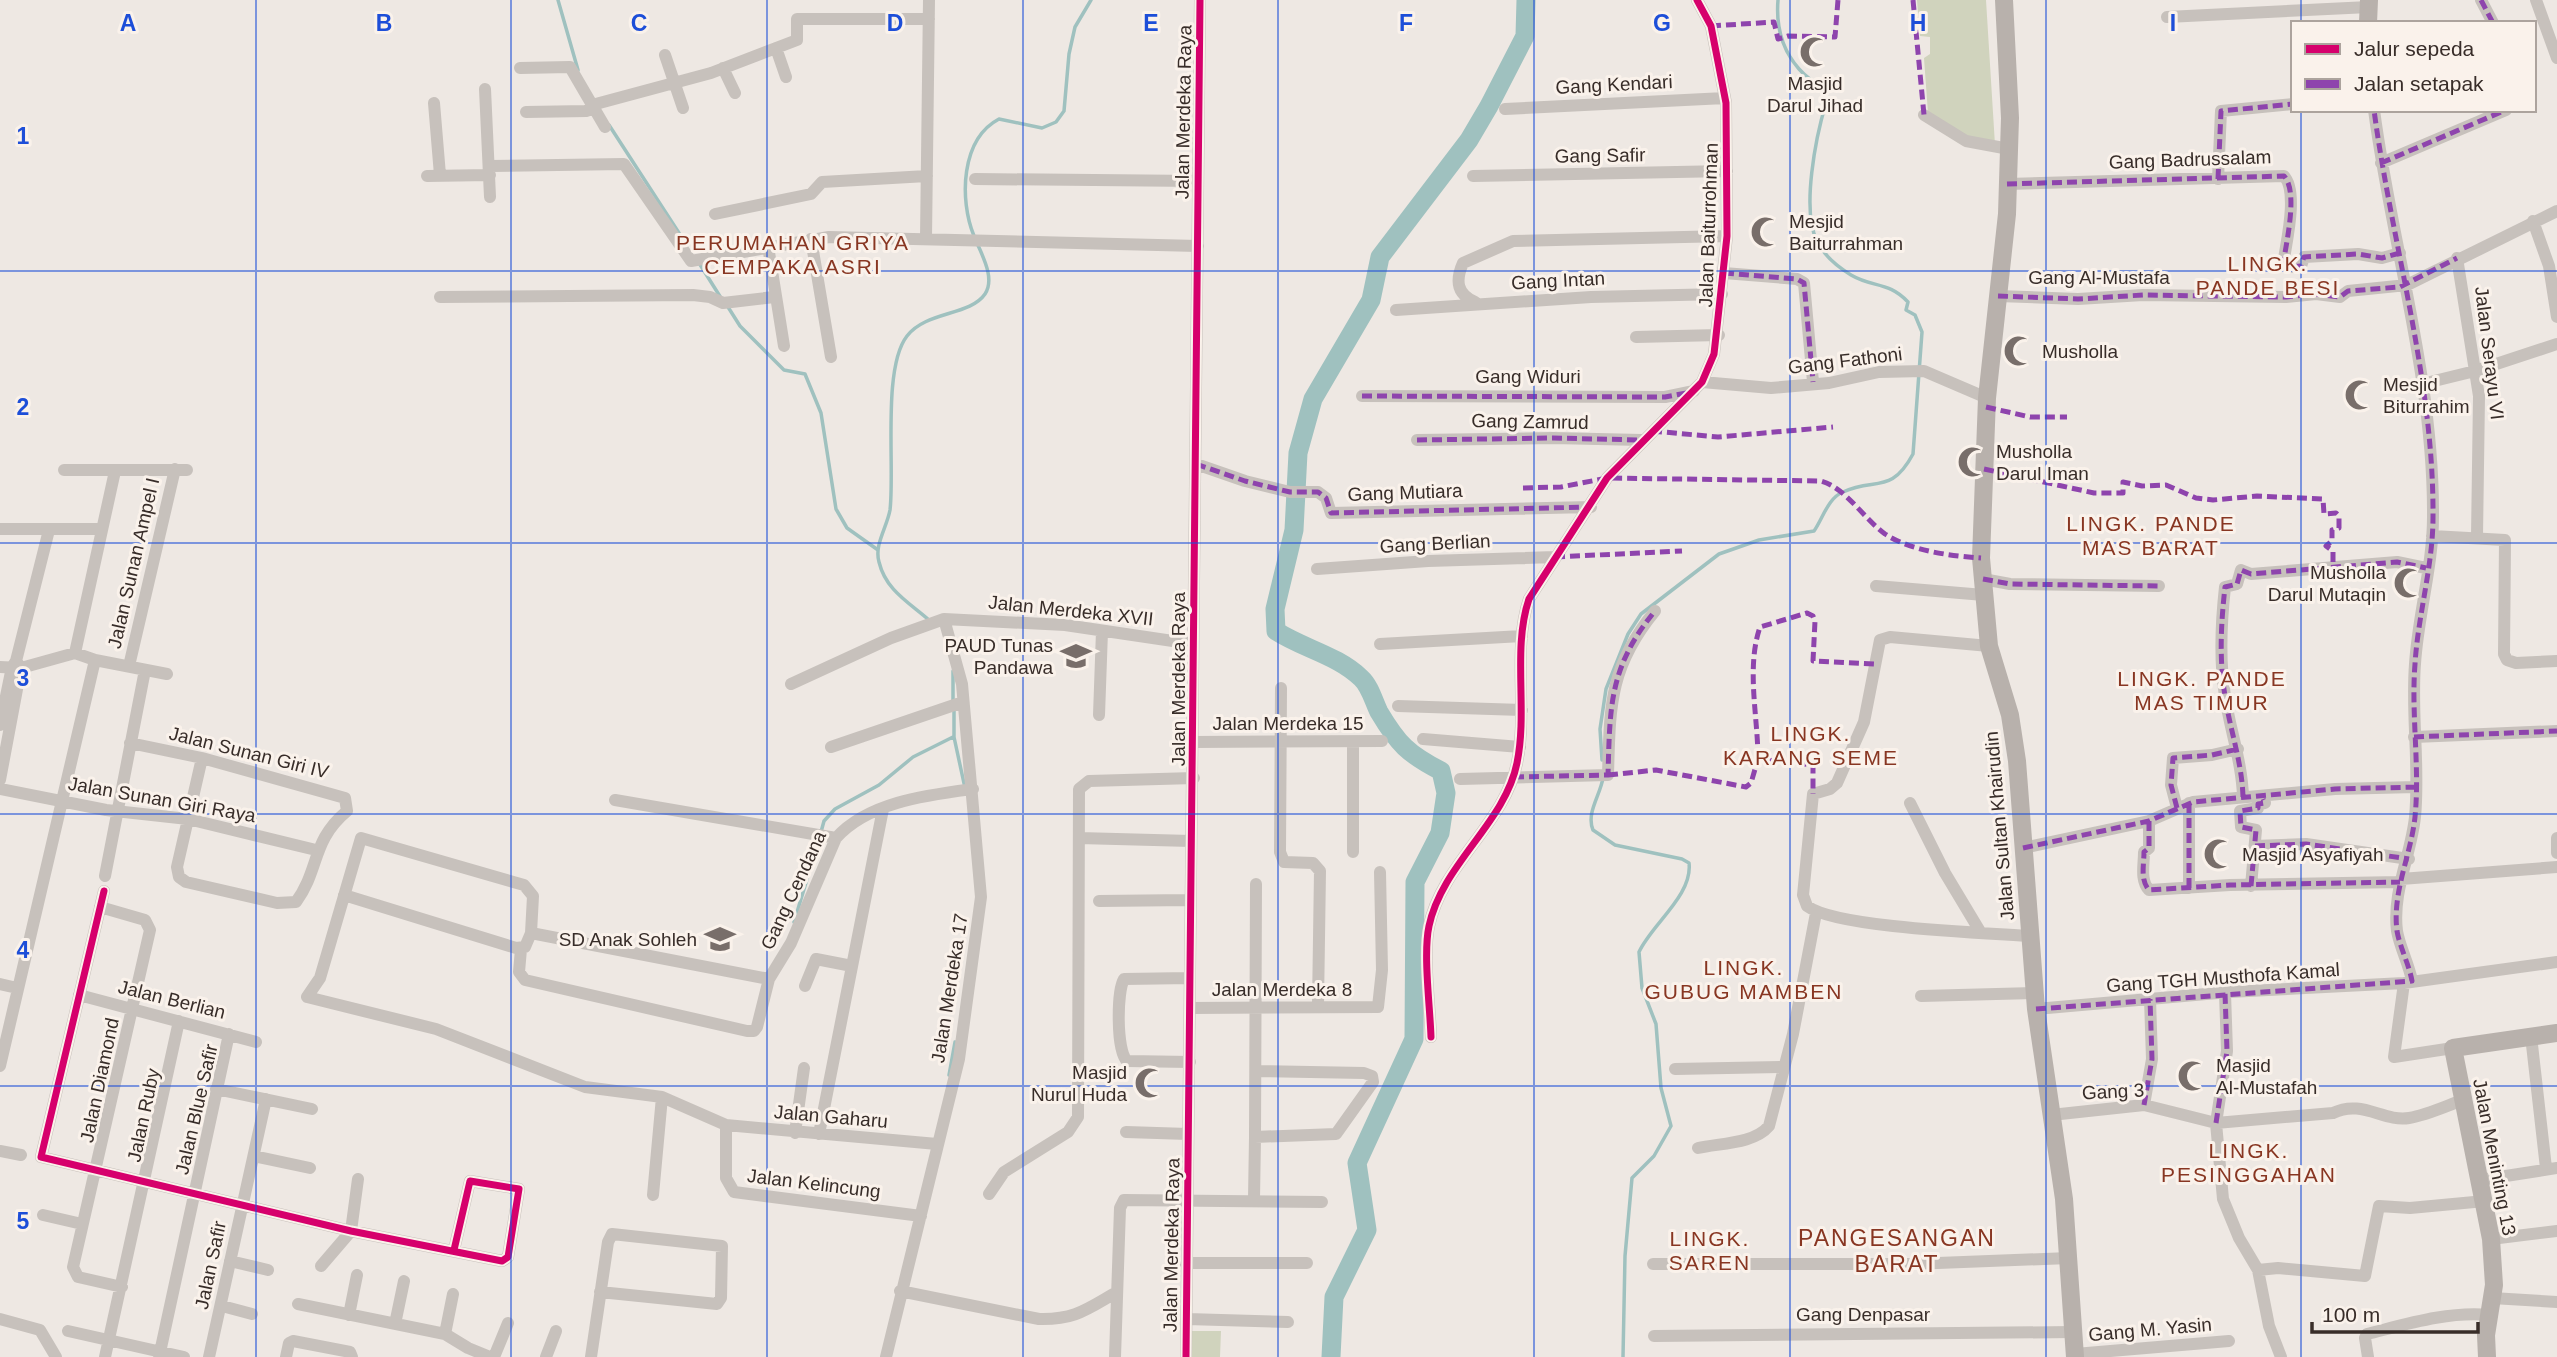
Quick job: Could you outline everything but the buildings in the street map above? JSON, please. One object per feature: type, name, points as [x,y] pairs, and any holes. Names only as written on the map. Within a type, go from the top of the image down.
[{"type":"main road","name":"Jalan Sultan Khairudin","points":[[2004,0],[2009,149],[2005,245],[1987,398],[1983,587],[1989,646],[2014,739],[2035,1001],[2064,1199],[2075,1356]]},
{"type":"main road","points":[[2454,1048],[2557,1033]]},
{"type":"main road","name":"Jalan Meninting 13","points":[[2454,1048],[2491,1239],[2491,1307],[2486,1335],[2487,1357]]},
{"type":"street","points":[[926,238],[929,0]]},
{"type":"street","name":"Jalan Merdeka Raya","points":[[1186,1357],[1190,1008],[1188,900],[1194,778],[1200,0]]},
{"type":"street","name":"Jalan Baiturrohman","points":[[1432,1037],[1429,926],[1450,879],[1514,777],[1520,747],[1522,710],[1522,618],[1529,599],[1591,507],[1606,478],[1698,387],[1719,335],[1727,236],[1725,98],[1711,26],[1697,0]]},
{"type":"street","points":[[2481,0],[2492,21]]},
{"type":"street","points":[[2536,0],[2557,58]]},
{"type":"street","points":[[2167,17],[2369,10]]},
{"type":"street","points":[[526,112],[587,111],[592,105],[723,68],[797,40],[797,19],[929,19]]},
{"type":"street","points":[[776,48],[786,77]]},
{"type":"street","points":[[665,55],[683,108]]},
{"type":"street","points":[[520,68],[570,67],[605,127]]},
{"type":"street","points":[[723,68],[735,93]]},
{"type":"street","points":[[485,89],[491,197]]},
{"type":"street","name":"Gang Kendari","points":[[1506,110],[1725,98]]},
{"type":"street","points":[[433,103],[433,176],[624,164],[691,261],[811,239],[926,238],[1198,246]]},
{"type":"street","points":[[2218,179],[2221,111],[2291,104]]},
{"type":"street","points":[[2374,112],[2381,163],[2407,285],[2422,384],[2433,502],[2432,536],[2414,663],[2416,787],[2409,859],[2400,880],[2397,928],[2408,982],[2394,1057],[2454,1048]]},
{"type":"street","points":[[2381,163],[2501,112]]},
{"type":"street","points":[[1924,115],[1966,141],[2009,149]]},
{"type":"street","name":"Gang Safir","points":[[1474,176],[1727,171]]},
{"type":"street","name":"Gang Badrussalam","points":[[2007,184],[2279,175],[2287,178],[2291,219],[2284,258],[2289,267],[2301,266],[2304,257],[2358,254],[2382,258],[2400,253]]},
{"type":"street","points":[[715,214],[811,194],[822,183],[927,176]]},
{"type":"street","points":[[975,178],[1198,181]]},
{"type":"street","points":[[2407,285],[2557,211]]},
{"type":"street","points":[[2533,221],[2553,264],[2557,317]]},
{"type":"street","points":[[1476,303],[1462,296],[1459,289],[1463,263],[1505,243],[1727,236]]},
{"type":"street","points":[[811,239],[831,358]]},
{"type":"street","points":[[768,246],[774,297],[784,346]]},
{"type":"street","name":"Jalan Serayu VI","points":[[2457,258],[2481,425],[2477,537]]},
{"type":"street","points":[[1724,273],[1797,279],[1804,283],[1813,382]]},
{"type":"street","name":"Gang Al-Mustafa","points":[[1998,296],[2078,299],[2143,295],[2286,297],[2316,294],[2340,297],[2348,292],[2407,285]]},
{"type":"street","name":"Gang Intan","points":[[1396,310],[1476,303],[1722,294]]},
{"type":"street","points":[[440,297],[693,295],[728,302],[774,297]]},
{"type":"street","points":[[1636,337],[1719,335]]},
{"type":"street","points":[[2422,384],[2475,371],[2557,344]]},
{"type":"street","name":"Gang Fathoni","points":[[1698,387],[1771,388],[1813,382],[1829,383],[1879,372],[1920,371],[1987,398]]},
{"type":"street","name":"Gang Widuri","points":[[1362,396],[1665,397],[1698,387]]},
{"type":"street","name":"Gang Zamrud","points":[[1417,440],[1642,440]]},
{"type":"street","name":"Gang Mutiara","points":[[1196,464],[1245,481],[1290,492],[1322,495],[1326,498],[1328,511],[1335,514],[1591,507]]},
{"type":"street","name":"Jalan Sunan Ampel I","points":[[115,471],[181,469],[129,666]]},
{"type":"street","points":[[64,470],[115,471],[75,653]]},
{"type":"street","points":[[0,529],[101,529]]},
{"type":"street","points":[[0,725],[12,666],[49,530]]},
{"type":"street","points":[[2432,536],[2502,538],[2506,543],[2503,617],[2507,660],[2516,663],[2557,661]]},
{"type":"street","name":"Gang Berlian","points":[[1317,569],[1429,561],[1555,557]]},
{"type":"street","points":[[2243,797],[2238,749],[2225,697],[2220,655],[2225,587],[2237,584],[2241,570],[2251,574],[2397,562],[2426,568]]},
{"type":"street","points":[[1876,586],[2159,586]]},
{"type":"street","points":[[1460,779],[1608,775],[1608,728],[1614,686],[1630,646],[1655,611]]},
{"type":"street","name":"Jalan Merdeka XVII","points":[[791,684],[941,620],[1005,620],[1193,644]]},
{"type":"street","name":"Jalan Merdeka 17","points":[[886,1357],[933,1143],[959,1059],[978,929],[981,887],[957,703],[956,656],[941,620]]},
{"type":"street","points":[[1099,715],[1102,631]]},
{"type":"street","points":[[1380,644],[1522,636]]},
{"type":"street","points":[[1989,646],[1890,637],[1877,643],[1873,685],[1864,722],[1837,783],[1830,789],[1813,794],[1803,895],[1807,906],[1816,913],[1981,933],[2030,936]]},
{"type":"street","points":[[12,666],[75,653],[95,660],[167,674]]},
{"type":"street","points":[[0,1066],[95,660]]},
{"type":"street","points":[[0,780],[12,666]]},
{"type":"street","points":[[105,876],[145,670]]},
{"type":"street","points":[[1281,688],[1278,744],[1280,857],[1288,863],[1314,863],[1320,871],[1318,1006]]},
{"type":"street","points":[[831,747],[957,703]]},
{"type":"street","points":[[1398,706],[1522,710]]},
{"type":"street","points":[[2414,737],[2557,731]]},
{"type":"street","points":[[1423,739],[1520,747]]},
{"type":"street","name":"Jalan Merdeka 15","points":[[1194,742],[1278,744],[1382,741]]},
{"type":"street","points":[[1353,742],[1353,852]]},
{"type":"street","name":"Jalan Sunan Giri IV","points":[[130,743],[202,758],[342,796],[348,802],[347,811],[332,825],[316,850]]},
{"type":"street","points":[[2189,888],[2187,805],[2171,785],[2174,758],[2212,755],[2238,749]]},
{"type":"street","points":[[202,758],[177,871],[182,880],[276,904],[296,902],[307,887],[316,850]]},
{"type":"street","points":[[989,1194],[1004,1172],[1068,1132],[1078,1117],[1079,789],[1084,783],[1194,778]]},
{"type":"street","points":[[2023,848],[2149,821],[2187,805],[2336,789],[2416,787]]},
{"type":"street","name":"Jalan Sunan Giri Raya","points":[[0,789],[117,811],[188,819],[316,850]]},
{"type":"street","name":"Gang Cendana","points":[[531,933],[769,979],[791,943],[826,838],[883,809],[967,790]]},
{"type":"street","points":[[2251,886],[2256,830],[2241,827],[2240,811],[2265,803],[2263,796]]},
{"type":"street","points":[[615,800],[826,838]]},
{"type":"street","points":[[1910,803],[1945,873],[1981,933]]},
{"type":"street","points":[[819,1135],[883,809]]},
{"type":"street","points":[[2149,821],[2149,848],[2144,852],[2145,886],[2150,891],[2400,880],[2557,867]]},
{"type":"street","points":[[519,948],[345,895],[361,838],[524,885],[533,896],[531,933],[519,948],[519,972],[525,980],[751,1031],[757,1027],[769,979]]},
{"type":"street","points":[[1079,838],[1191,841]]},
{"type":"street","points":[[2557,838],[2557,853]]},
{"type":"street","points":[[2255,845],[2306,844],[2409,859]]},
{"type":"street","name":"Jalan Merdeka 8","points":[[1190,1008],[1375,1008],[1380,1005],[1380,872]]},
{"type":"street","points":[[1254,1199],[1256,884]]},
{"type":"street","points":[[104,891],[41,1157],[94,1172],[351,1231],[502,1261],[506,1259],[519,1189],[470,1181],[454,1250]]},
{"type":"street","name":"Jalan Gaharu","points":[[345,895],[320,978],[307,997],[436,1029],[585,1087],[662,1097],[726,1125],[933,1143]]},
{"type":"street","points":[[1098,901],[1188,900]]},
{"type":"street","name":"Jalan Diamond","points":[[100,907],[145,920],[149,924],[82,1224],[74,1273],[121,1287]]},
{"type":"street","points":[[1698,1148],[1762,1133],[1769,1126],[1793,1034],[1816,913]]},
{"type":"street","points":[[805,986],[816,959],[852,966]]},
{"type":"street","name":"Gang TGH Musthofa Kamal","points":[[1921,996],[2035,1001],[2150,999],[2408,982],[2557,962]]},
{"type":"street","points":[[1189,978],[1124,979],[1120,1024],[1122,1056],[1127,1061],[1189,1062]]},
{"type":"street","points":[[0,984],[17,988]]},
{"type":"street","points":[[2225,993],[2227,1051],[2216,1123],[2223,1199],[2239,1238],[2258,1270],[2273,1343],[2281,1357]]},
{"type":"street","name":"Jalan Berlian","points":[[79,995],[256,1042]]},
{"type":"street","points":[[2144,1105],[2152,1059],[2150,999]]},
{"type":"street","name":"Jalan Ruby","points":[[105,1357],[179,1021]]},
{"type":"street","name":"Jalan Blue Safir","points":[[160,1354],[192,1195],[229,1034]]},
{"type":"street","points":[[2480,1180],[2552,1168],[2531,1036]]},
{"type":"street","points":[[1675,1069],[1784,1067]]},
{"type":"street","points":[[795,1133],[804,1068]]},
{"type":"street","points":[[1255,1071],[1364,1073],[1372,1076],[1372,1085],[1338,1132],[1332,1136],[1255,1137]]},
{"type":"street","points":[[216,1089],[312,1109]]},
{"type":"street","points":[[653,1195],[662,1097]]},
{"type":"street","name":"Jalan Safir","points":[[209,1357],[266,1100]]},
{"type":"street","name":"Gang 3","points":[[2051,1115],[2144,1105],[2216,1123],[2333,1113],[2341,1109],[2367,1109],[2409,1118],[2463,1100]]},
{"type":"street","name":"Jalan Kelincung","points":[[726,1125],[726,1178],[727,1185],[734,1192],[916,1215]]},
{"type":"street","points":[[1126,1132],[1188,1134]]},
{"type":"street","points":[[0,1151],[22,1155]]},
{"type":"street","points":[[254,1156],[310,1168]]},
{"type":"street","points":[[321,1266],[351,1231],[358,1179]]},
{"type":"street","points":[[1115,1357],[1122,1203],[1128,1198],[1322,1202]]},
{"type":"street","points":[[2258,1270],[2278,1268],[2365,1276],[2379,1206],[2410,1208],[2485,1201]]},
{"type":"street","points":[[43,1215],[82,1224]]},
{"type":"street","points":[[2491,1239],[2557,1231]]},
{"type":"street","points":[[591,1357],[600,1293],[608,1242],[614,1233],[722,1245],[721,1298],[717,1304],[600,1293]]},
{"type":"street","points":[[1653,1264],[1912,1264],[2069,1258]]},
{"type":"street","points":[[230,1261],[268,1270]]},
{"type":"street","points":[[1185,1263],[1307,1263]]},
{"type":"street","points":[[349,1315],[357,1275]]},
{"type":"street","points":[[395,1324],[404,1281]]},
{"type":"street","points":[[900,1291],[1039,1319],[1058,1320],[1069,1319],[1117,1292]]},
{"type":"street","points":[[446,1334],[453,1294]]},
{"type":"street","points":[[2368,1357],[2365,1338],[2367,1334],[2445,1315],[2491,1307],[2555,1302],[2557,1317]]},
{"type":"street","points":[[298,1304],[446,1334],[468,1348],[492,1357],[509,1323]]},
{"type":"street","points":[[222,1306],[252,1314]]},
{"type":"street","points":[[0,1318],[40,1330],[55,1357]]},
{"type":"street","points":[[1187,1319],[1289,1322]]},
{"type":"street","points":[[68,1331],[160,1354],[184,1357]]},
{"type":"street","points":[[547,1357],[556,1331]]},
{"type":"street","name":"Gang Denpasar","points":[[1654,1335],[2073,1332]]},
{"type":"street","points":[[286,1357],[289,1343],[293,1341],[350,1352],[352,1357]]},
{"type":"street","name":"Gang M. Yasin","points":[[2075,1356],[2229,1342]]},
{"type":"green space","points":[[1917,0],[1986,0],[1995,145],[1968,141],[1928,113],[1924,58],[1930,54],[1930,37],[1920,36]]},
{"type":"green space","points":[[1189,1331],[1221,1331],[1220,1357],[1189,1357]]},
{"type":"waterway","points":[[558,0],[578,70]]},
{"type":"waterway","points":[[974,236],[969,221],[965,188],[970,155],[986,128],[999,119],[1042,128],[1056,122],[1064,111],[1069,54],[1075,27],[1091,0]]},
{"type":"waterway","points":[[1331,1357],[1334,1297],[1367,1230],[1357,1163],[1414,1039],[1415,882],[1440,833],[1446,793],[1441,771],[1420,759],[1398,740],[1379,712],[1364,681],[1342,663],[1276,631],[1275,609],[1294,530],[1298,453],[1313,399],[1371,300],[1380,257],[1469,140],[1489,106],[1525,36],[1526,0]]},
{"type":"waterway","points":[[1602,760],[1600,729],[1606,689],[1628,634],[1641,614],[1719,554],[1759,540],[1814,531],[1838,495],[1854,488],[1890,480],[1905,467],[1913,454],[1922,332],[1915,315],[1906,310],[1908,302],[1901,295],[1846,272],[1827,256],[1817,241],[1812,228],[1810,192],[1818,134],[1826,103],[1818,86],[1793,62],[1784,45],[1779,28],[1778,0]]},
{"type":"waterway","points":[[609,125],[679,233]]},
{"type":"waterway","points":[[930,621],[893,589],[882,572],[878,556],[879,543],[890,510],[894,371],[899,351],[915,328],[969,306],[985,294],[988,275],[977,243]]},
{"type":"waterway","points":[[699,263],[721,298]]},
{"type":"waterway","points":[[728,307],[740,326],[784,370],[805,374],[821,413],[836,509],[847,528],[878,550]]},
{"type":"waterway","points":[[953,671],[953,701]]},
{"type":"waterway","points":[[954,709],[954,737],[965,788]]},
{"type":"waterway","points":[[821,832],[824,821],[835,809],[879,785],[913,757],[953,737]]},
{"type":"waterway","points":[[1603,778],[1592,811],[1593,830],[1615,845],[1682,859],[1689,863],[1685,886],[1639,952],[1642,988],[1656,1024],[1661,1088],[1671,1126],[1654,1156],[1632,1178],[1625,1256],[1623,1357]]},
{"type":"waterway","points":[[794,922],[819,840]]},
{"type":"waterway","points":[[949,1075],[955,1042]]},
{"type":"marked path","points":[[1711,26],[1774,22],[1778,39],[1788,36],[1835,37],[1838,0]]},
{"type":"marked path","points":[[1913,0],[1924,115]]},
{"type":"marked path","points":[[2481,0],[2492,21]]},
{"type":"marked path","points":[[2218,179],[2221,111],[2291,104]]},
{"type":"marked path","points":[[2036,1009],[2412,981],[2398,937],[2396,916],[2399,888],[2415,817],[2417,779],[2414,683],[2432,535],[2431,465],[2420,363],[2374,112]]},
{"type":"marked path","points":[[2381,163],[2501,112]]},
{"type":"marked path","points":[[2007,184],[2284,176],[2288,183],[2291,204],[2284,259],[2289,267],[2301,266],[2304,257],[2358,254],[2382,258],[2400,253]]},
{"type":"marked path","points":[[1998,296],[2078,299],[2143,295],[2286,297],[2316,294],[2340,297],[2348,291],[2400,287],[2457,258]]},
{"type":"marked path","points":[[1724,273],[1797,279],[1804,283],[1813,382]]},
{"type":"marked path","points":[[1362,396],[1665,397],[1691,392]]},
{"type":"marked path","points":[[1986,407],[2030,417],[2067,417]]},
{"type":"marked path","points":[[1652,431],[1718,437],[1833,427]]},
{"type":"marked path","points":[[1417,440],[1642,440]]},
{"type":"marked path","points":[[1196,464],[1245,481],[1290,492],[1318,492],[1326,498],[1331,513],[1591,507]]},
{"type":"marked path","points":[[1984,469],[2094,493],[2123,493],[2123,482],[2142,486],[2166,485],[2196,498],[2213,500],[2257,496],[2323,499],[2324,514],[2336,513],[2339,516],[2339,528],[2332,530],[2332,541],[2326,546],[2333,551],[2333,567]]},
{"type":"marked path","points":[[1523,488],[1561,487],[1607,478],[1821,481],[1839,490],[1877,528],[1895,540],[1932,552],[1981,558]]},
{"type":"marked path","points":[[1555,557],[1682,551]]},
{"type":"marked path","points":[[2243,797],[2223,682],[2222,628],[2225,587],[2237,584],[2241,570],[2251,574],[2397,562],[2426,568]]},
{"type":"marked path","points":[[1983,579],[2010,584],[2159,586]]},
{"type":"marked path","points":[[1514,777],[1608,775],[1612,708],[1620,669],[1640,631],[1655,611]]},
{"type":"marked path","points":[[1758,759],[1753,676],[1760,627],[1807,613],[1813,616],[1815,621],[1813,661],[1874,664]]},
{"type":"marked path","points":[[2414,737],[2557,731]]},
{"type":"marked path","points":[[2177,808],[2171,785],[2173,758],[2212,755],[2238,749]]},
{"type":"marked path","points":[[1608,775],[1656,770],[1746,787],[1751,783],[1758,759],[1813,765],[1813,794]]},
{"type":"marked path","points":[[2023,848],[2149,821],[2193,802],[2335,789],[2416,787]]},
{"type":"marked path","points":[[2251,886],[2256,830],[2241,827],[2240,811],[2258,808],[2258,804],[2265,803],[2263,799]]},
{"type":"marked path","points":[[2189,803],[2189,888]]},
{"type":"marked path","points":[[2149,821],[2149,848],[2144,852],[2143,872],[2144,882],[2149,890],[2230,885],[2400,882]]},
{"type":"marked path","points":[[2255,846],[2306,844],[2409,859]]},
{"type":"marked path","points":[[2216,1123],[2227,1051],[2225,993]]},
{"type":"marked path","points":[[2144,1105],[2152,1059],[2150,999]]},
{"type":"cycle path","points":[[1186,1357],[1200,0]]},
{"type":"cycle path","points":[[1431,1037],[1427,965],[1429,926],[1447,883],[1500,805],[1517,763],[1521,722],[1521,638],[1529,599],[1607,478],[1702,382],[1714,354],[1727,236],[1726,103],[1711,26],[1697,0]]},
{"type":"cycle path","points":[[104,891],[41,1157],[351,1231],[502,1261],[508,1257],[519,1189],[470,1181],[454,1250]]},
{"type":"place","name":"Masjid Darul Jihad","points":[[1815,52]]},
{"type":"place","name":"Mesjid Baiturrahman","points":[[1766,232]]},
{"type":"place","name":"Musholla","points":[[2019,351]]},
{"type":"place","name":"Mesjid Biturrahim","points":[[2360,395]]},
{"type":"place","name":"Musholla Darul Iman","points":[[1973,462]]},
{"type":"place","name":"Musholla Darul Mutaqin","points":[[2409,583]]},
{"type":"place","name":"PAUD Tunas Pandawa","points":[[1076,656]]},
{"type":"place","name":"Masjid Asyafiyah","points":[[2219,854]]},
{"type":"place","name":"SD Anak Sohleh","points":[[720,939]]},
{"type":"place","name":"Masjid Al-Mustafah","points":[[2193,1076]]},
{"type":"place","name":"Masjid Nurul Huda","points":[[1150,1083]]},
{"type":"district","name":"PERUMAHAN GRIYA CEMPAKA ASRI","points":[[793,255]]},
{"type":"district","name":"LINGK. PANDE BESI","points":[[2268,276]]},
{"type":"district","name":"LINGK. PANDE MAS BARAT","points":[[2151,536]]},
{"type":"district","name":"LINGK. PANDE MAS TIMUR","points":[[2202,691]]},
{"type":"district","name":"LINGK. KARANG SEME","points":[[1811,746]]},
{"type":"district","name":"LINGK. GUBUG MAMBEN","points":[[1744,980]]},
{"type":"district","name":"LINGK. PESINGGAHAN","points":[[2249,1163]]},
{"type":"district","name":"LINGK. SAREN","points":[[1710,1251]]},
{"type":"district","name":"PANGESANGAN BARAT","points":[[1897,1251]]}]
